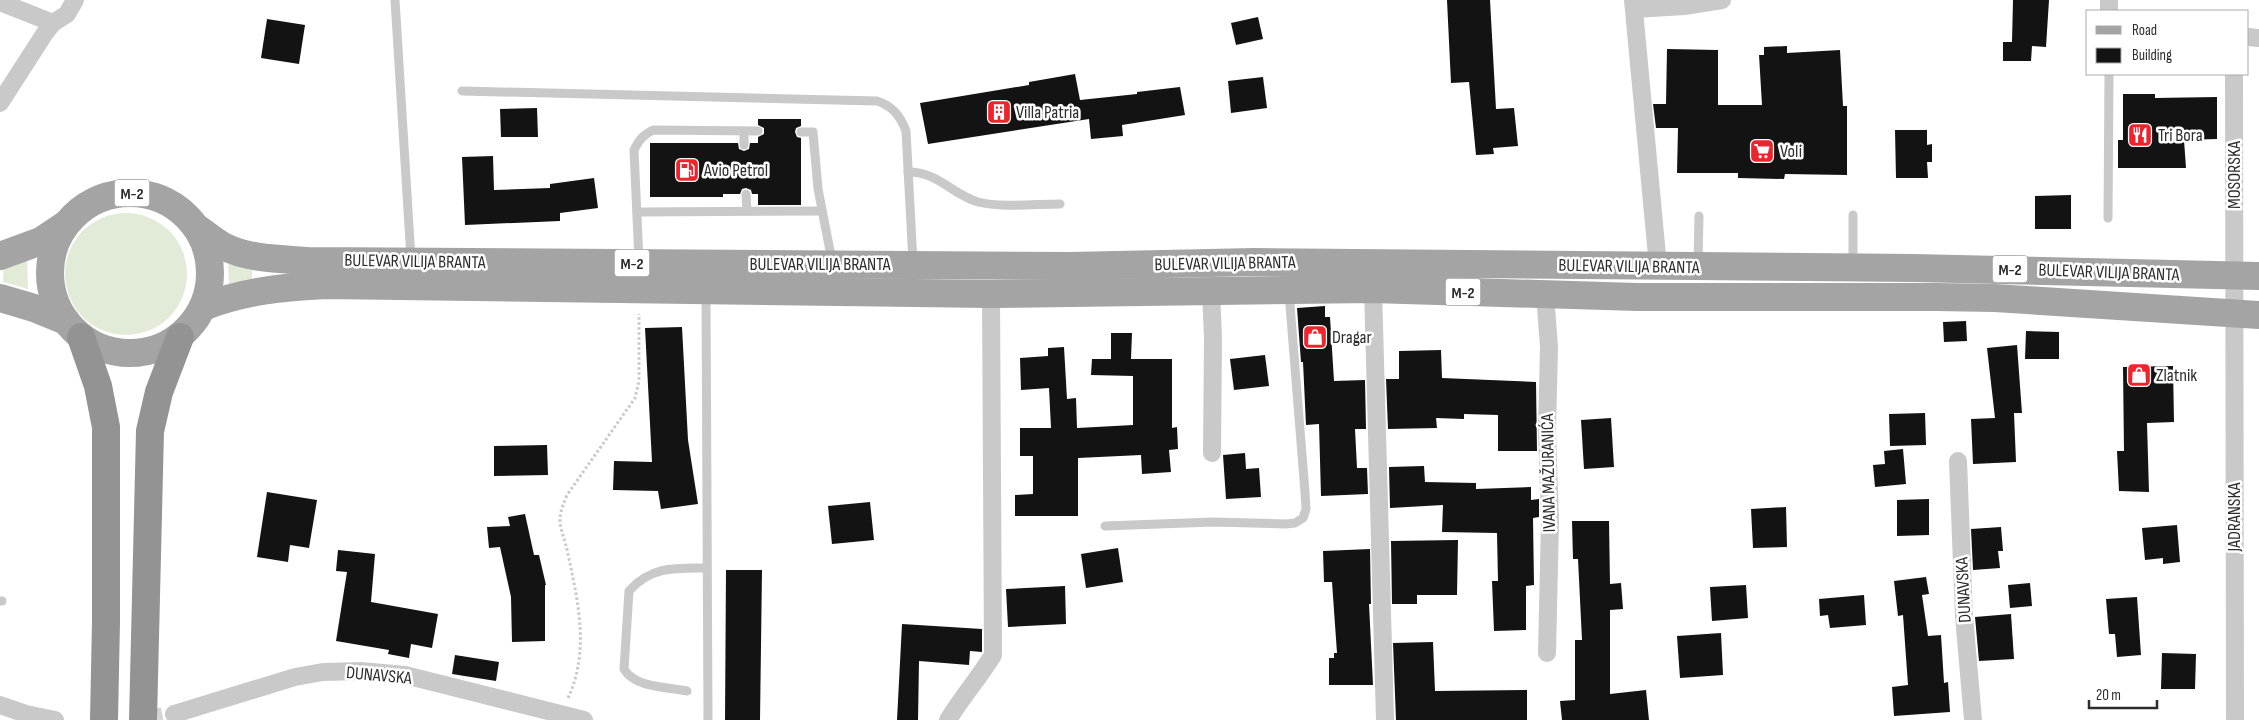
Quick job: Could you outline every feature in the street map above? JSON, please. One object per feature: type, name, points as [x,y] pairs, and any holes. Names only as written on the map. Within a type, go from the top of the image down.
[{"type":"highway","points":[[74,329],[98,386],[106,427],[104,720]]},
{"type":"highway","points":[[143,720],[147,486],[150,431],[159,392],[180,337]]},
{"type":"main road","name":"M-2","points":[[0,256],[41,241],[98,199],[132,192],[152,195],[178,208],[197,228],[206,247],[211,267],[210,288],[203,307],[193,323],[180,337],[157,349],[131,354],[105,349],[74,329],[34,308],[0,298]]},
{"type":"main road","name":"M-2","points":[[65,225],[52,252],[50,266],[53,295],[74,329]]},
{"type":"main road","name":"BULEVAR VILIJA BRANTA","points":[[197,228],[224,246],[260,256],[308,261],[411,262],[639,276],[706,290],[991,294],[1373,290],[1638,297],[1996,298],[2246,314]]},
{"type":"main road","name":"BULEVAR VILIJA BRANTA","points":[[203,307],[244,293],[288,286],[639,276],[832,264],[1070,266],[1255,262],[2106,271],[2246,276]]},
{"type":"street","points":[[0,103],[53,24],[67,14],[75,0]]},
{"type":"street","points":[[1658,266],[1634,5],[1684,6],[1722,0]]},
{"type":"street","points":[[0,2],[53,24]]},
{"type":"street","name":"MOSORSKA","points":[[2234,75],[2246,276],[2246,314]]},
{"type":"street","points":[[1373,290],[1385,720]]},
{"type":"street","points":[[1210,292],[1213,337],[1212,452]]},
{"type":"street","points":[[948,720],[993,655],[991,294]]},
{"type":"street","name":"IVANA MAŽURANIĆA","points":[[1544,294],[1549,348],[1547,430],[1550,521],[1547,653]]},
{"type":"street","name":"JADRANSKA","points":[[2235,720],[2246,314]]},
{"type":"street","name":"DUNAVSKA","points":[[1958,461],[1964,616],[1973,720]]},
{"type":"street","name":"DUNAVSKA","points":[[174,714],[295,677],[323,672],[361,671],[404,675],[584,720]]},
{"type":"street","points":[[0,705],[26,714],[55,720]]},
{"type":"lane","points":[[395,0],[411,262]]},
{"type":"lane","points":[[2108,218],[2109,75]]},
{"type":"lane","points":[[462,91],[877,101],[892,108],[906,131],[913,265]]},
{"type":"lane","points":[[639,276],[634,150],[638,140],[653,130],[758,131]]},
{"type":"lane","points":[[744,131],[744,145]]},
{"type":"lane","points":[[801,132],[812,132],[821,211],[832,264]]},
{"type":"lane","points":[[908,172],[934,177],[977,202],[995,204],[1060,204]]},
{"type":"lane","points":[[746,194],[747,212]]},
{"type":"lane","points":[[637,212],[821,211]]},
{"type":"lane","points":[[1853,215],[1853,268]]},
{"type":"lane","points":[[1698,266],[1699,216]]},
{"type":"lane","points":[[706,290],[708,720]]},
{"type":"lane","points":[[1105,526],[1213,522],[1286,524],[1295,523],[1303,518],[1306,510],[1305,492],[1288,291]]},
{"type":"lane","points":[[687,691],[637,681],[629,677],[624,669],[628,590],[647,575],[670,568],[707,568]]},
{"type":"path","points":[[562,715],[573,687],[582,635],[567,552],[559,525],[560,512],[567,495],[635,398],[639,381],[639,276]]},
{"type":"green space","points":[[126,213],[150,217],[169,231],[183,250],[187,274],[183,298],[169,317],[150,331],[126,335],[102,331],[83,317],[69,298],[65,274],[69,250],[83,231],[102,217]]},
{"type":"green space","points":[[27,255],[28,289],[3,282],[4,259]]},
{"type":"green space","points":[[228,255],[252,260],[252,284],[229,288]]},
{"type":"building","points":[[1447,0],[1490,0],[1496,109],[1514,108],[1518,146],[1493,148],[1494,154],[1476,155],[1469,82],[1451,83]]},
{"type":"building","points":[[2013,0],[2049,0],[2046,47],[2032,46],[2031,61],[2003,61],[2003,42],[2012,42]]},
{"type":"building","points":[[1258,17],[1263,39],[1236,45],[1231,23]]},
{"type":"building","points":[[267,19],[305,25],[299,64],[261,58]]},
{"type":"building","name":"Voli","points":[[1787,46],[1787,53],[1840,50],[1843,106],[1847,106],[1847,175],[1785,174],[1784,179],[1738,178],[1738,173],[1677,173],[1678,128],[1656,128],[1653,104],[1666,104],[1667,49],[1718,50],[1718,105],[1762,105],[1759,55],[1764,55],[1764,47]]},
{"type":"building","points":[[1075,74],[1080,100],[1180,87],[1185,115],[1122,125],[1123,136],[1091,139],[1089,119],[928,144],[920,103],[1029,85],[1029,82]]},
{"type":"building","points":[[1263,77],[1267,108],[1231,113],[1228,81]]},
{"type":"building","points":[[2123,94],[2155,94],[2155,98],[2217,97],[2217,139],[2184,140],[2186,168],[2118,168],[2118,140],[2123,140]]},
{"type":"building","points":[[537,108],[538,137],[501,137],[500,109]]},
{"type":"building","points":[[758,119],[801,119],[801,126],[796,128],[795,132],[797,137],[801,138],[801,205],[758,205],[758,194],[752,194],[751,190],[746,188],[742,189],[740,194],[723,194],[723,197],[650,197],[650,143],[738,143],[739,149],[744,151],[749,149],[750,143],[758,143],[758,137],[764,134],[764,128],[758,125]]},
{"type":"building","points":[[1895,130],[1927,130],[1927,145],[1932,144],[1932,162],[1927,162],[1928,178],[1896,178]]},
{"type":"building","points":[[493,156],[494,190],[550,188],[550,184],[594,178],[598,208],[560,213],[560,221],[465,225],[462,157]]},
{"type":"building","points":[[2071,195],[2071,229],[2035,229],[2035,196]]},
{"type":"building","points":[[1325,306],[1325,317],[1330,317],[1334,381],[1365,380],[1366,429],[1355,429],[1357,468],[1367,468],[1368,494],[1321,496],[1319,424],[1306,425],[1303,362],[1301,362],[1297,308]]},
{"type":"building","points":[[1966,321],[1967,341],[1944,342],[1943,322]]},
{"type":"building","points":[[682,327],[688,440],[698,504],[661,509],[658,491],[613,490],[614,461],[652,462],[645,328]]},
{"type":"building","points":[[2026,331],[2059,332],[2059,359],[2025,359]]},
{"type":"building","points":[[1111,333],[1132,333],[1131,359],[1172,359],[1172,428],[1177,427],[1178,449],[1169,450],[1171,472],[1142,474],[1141,455],[1078,458],[1078,516],[1015,516],[1015,495],[1033,494],[1033,456],[1020,456],[1020,428],[1051,428],[1049,388],[1021,390],[1020,358],[1048,356],[1048,348],[1064,347],[1067,399],[1076,398],[1077,428],[1133,425],[1133,376],[1091,375],[1092,359],[1111,359]]},
{"type":"building","points":[[2017,345],[2022,413],[2014,413],[2016,462],[1973,464],[1971,419],[1995,418],[1987,348]]},
{"type":"building","points":[[1441,350],[1442,378],[1536,382],[1537,451],[1498,451],[1498,415],[1464,414],[1464,419],[1436,418],[1437,428],[1388,429],[1386,379],[1399,379],[1399,351]]},
{"type":"building","points":[[1265,355],[1269,386],[1234,390],[1230,359]]},
{"type":"building","points":[[2173,366],[2174,422],[2147,423],[2149,492],[2119,491],[2117,451],[2124,451],[2123,367]]},
{"type":"building","points":[[1925,413],[1926,445],[1890,446],[1889,414]]},
{"type":"building","points":[[1611,418],[1614,467],[1584,469],[1581,420]]},
{"type":"building","points":[[547,445],[548,475],[494,476],[494,446]]},
{"type":"building","points":[[1903,449],[1906,484],[1875,487],[1873,465],[1885,464],[1884,451]]},
{"type":"building","points":[[1245,453],[1246,469],[1259,468],[1261,497],[1226,499],[1223,455]]},
{"type":"building","points":[[1424,466],[1425,482],[1476,483],[1476,489],[1531,487],[1531,500],[1539,499],[1539,517],[1533,518],[1534,585],[1526,586],[1526,630],[1494,631],[1492,581],[1498,581],[1497,533],[1442,532],[1443,505],[1390,508],[1389,467]]},
{"type":"building","points":[[267,492],[317,500],[309,548],[290,545],[288,562],[257,557]]},
{"type":"building","points":[[1929,499],[1929,535],[1897,536],[1897,500]]},
{"type":"building","points":[[870,502],[874,540],[832,544],[828,506]]},
{"type":"building","points":[[1786,507],[1787,547],[1753,548],[1751,509]]},
{"type":"building","points":[[525,514],[534,555],[539,555],[546,585],[545,641],[512,642],[511,597],[500,547],[489,548],[487,527],[510,526],[508,517]]},
{"type":"building","points":[[1572,521],[1609,521],[1610,584],[1621,583],[1623,609],[1610,610],[1610,694],[1646,690],[1649,720],[1562,720],[1560,701],[1575,700],[1575,640],[1582,640],[1578,559],[1573,559]]},
{"type":"building","points":[[2177,525],[2180,562],[2163,564],[2163,558],[2145,560],[2142,528]]},
{"type":"building","points":[[2001,527],[2003,551],[1998,551],[2000,568],[1973,570],[1971,529]]},
{"type":"building","points":[[1458,540],[1457,595],[1417,595],[1417,604],[1392,604],[1391,541]]},
{"type":"building","points":[[1118,548],[1123,582],[1086,588],[1081,554]]},
{"type":"building","points":[[1370,549],[1371,604],[1369,604],[1373,685],[1329,685],[1329,658],[1334,658],[1334,653],[1337,653],[1332,582],[1324,582],[1323,551]]},
{"type":"building","points":[[338,550],[375,554],[371,602],[438,614],[432,648],[411,644],[409,658],[388,654],[389,650],[336,641],[347,572],[336,571]]},
{"type":"building","points":[[726,570],[762,570],[760,720],[725,720]]},
{"type":"building","points":[[1926,577],[1929,594],[1922,595],[1928,636],[1941,635],[1944,683],[1948,682],[1950,712],[1894,716],[1892,687],[1908,685],[1903,615],[1898,616],[1894,581]]},
{"type":"building","points":[[2030,583],[2032,606],[2010,608],[2008,585]]},
{"type":"building","points":[[1746,585],[1748,618],[1712,621],[1710,587]]},
{"type":"building","points":[[1065,586],[1066,624],[1008,627],[1006,589]]},
{"type":"building","points":[[1864,595],[1866,625],[1830,628],[1828,615],[1820,616],[1819,599]]},
{"type":"building","points":[[2137,597],[2141,655],[2117,657],[2115,634],[2109,634],[2106,599]]},
{"type":"building","points":[[2011,614],[2014,659],[1979,661],[1975,617]]},
{"type":"building","points":[[902,624],[982,629],[982,652],[970,651],[969,665],[919,661],[918,720],[897,720]]},
{"type":"building","points":[[1721,633],[1723,675],[1680,678],[1677,636]]},
{"type":"building","points":[[1433,642],[1435,691],[1527,690],[1527,720],[1396,720],[1393,643]]},
{"type":"building","points":[[2162,653],[2196,654],[2195,689],[2161,689]]},
{"type":"building","points":[[455,655],[499,662],[496,681],[452,674]]},
{"type":"tunnel","points":[[145,720],[174,714]]},
{"type":"place","name":"Villa Patria","points":[[999,112]]},
{"type":"place","name":"Tri Bora","points":[[2140,135]]},
{"type":"place","name":"Voli","points":[[1762,151]]},
{"type":"place","name":"Avio Petrol","points":[[687,170]]},
{"type":"place","name":"Dragar","points":[[1315,337]]},
{"type":"place","name":"Zlatnik","points":[[2139,375]]}]
